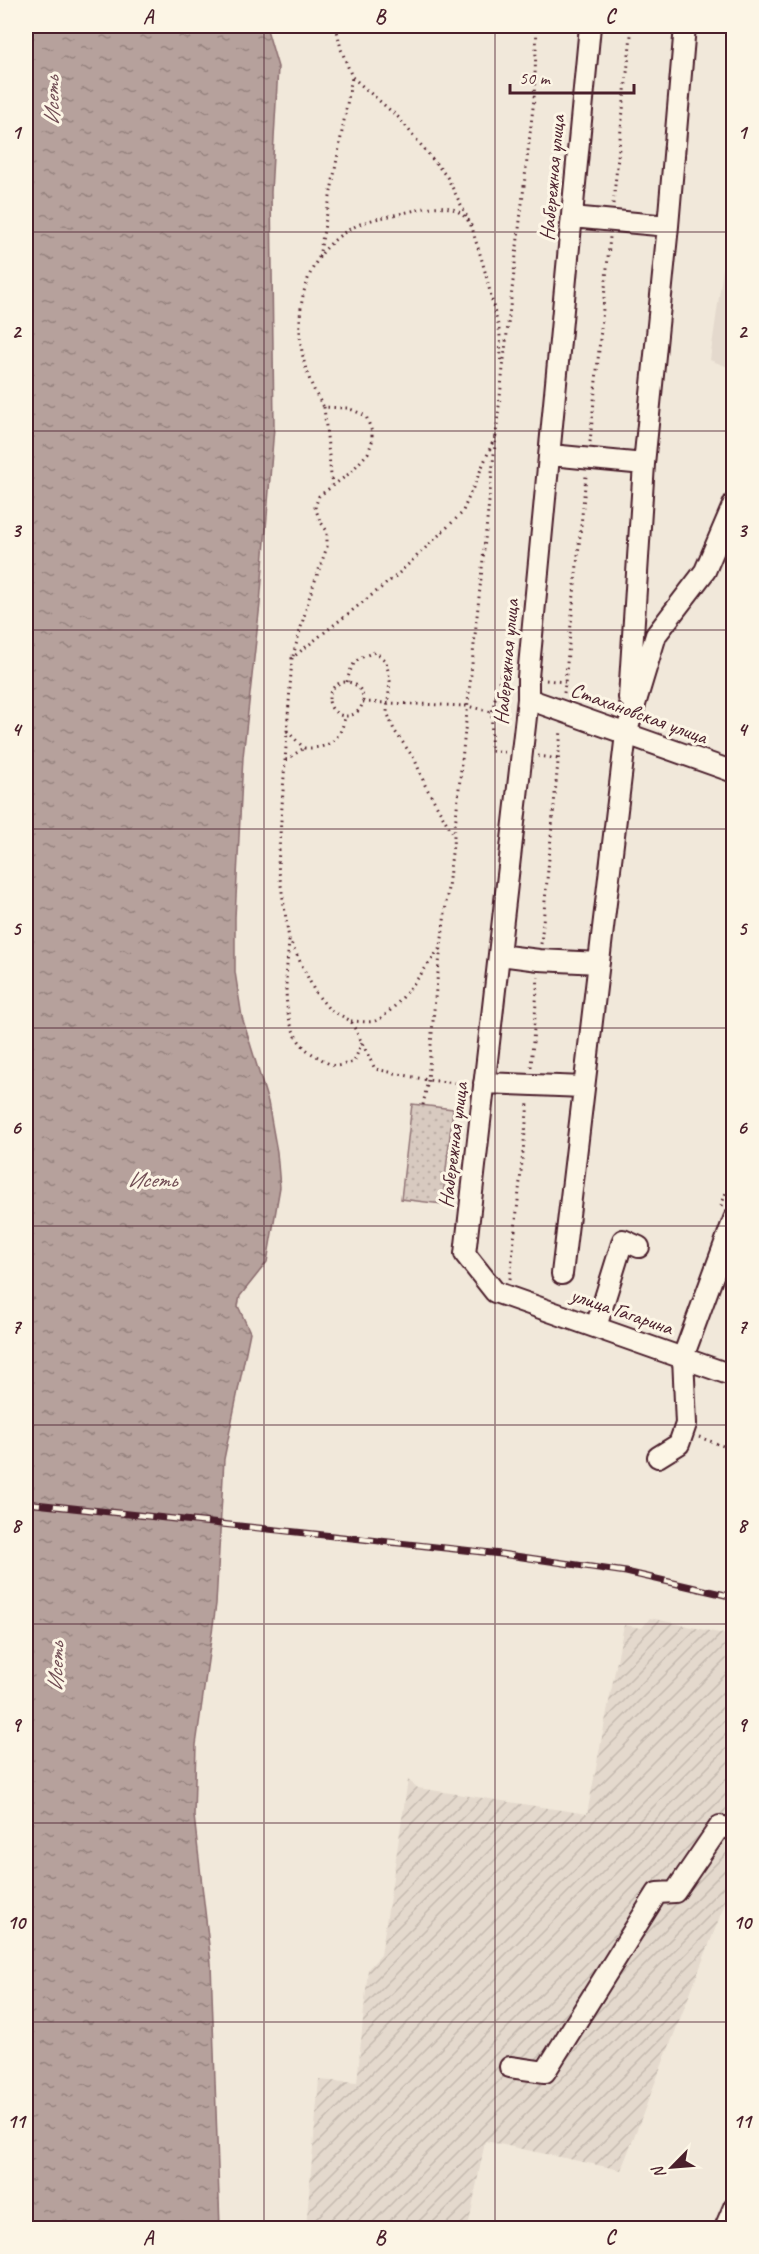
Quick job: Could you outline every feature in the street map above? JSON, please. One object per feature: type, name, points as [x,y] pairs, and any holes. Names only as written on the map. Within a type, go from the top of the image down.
[{"type":"street","name":"Набережная улица","points":[[502,1287],[465,1254],[528,699],[528,677],[551,455],[590,26]]},
{"type":"street","points":[[562,1274],[626,734],[644,464],[685,26]]},
{"type":"street","points":[[572,217],[668,226]]},
{"type":"street","points":[[551,455],[644,464]]},
{"type":"street","points":[[626,734],[656,635],[705,571],[734,503]]},
{"type":"street","name":"Стахановская улица","points":[[528,699],[734,772]]},
{"type":"street","points":[[499,955],[599,963]]},
{"type":"street","points":[[484,1084],[584,1087]]},
{"type":"street","points":[[658,1457],[679,1444],[686,1424],[683,1357],[734,1219]]},
{"type":"street","points":[[597,1327],[623,1240],[639,1247]]},
{"type":"street","name":"улица Гагарина","points":[[502,1287],[597,1327],[734,1376]]},
{"type":"street","points":[[510,2067],[545,2072],[657,1893],[675,1893],[720,1826],[734,1830]]},
{"type":"street","points":[[725,2229],[734,2207]]},
{"type":"path","points":[[336,26],[341,49],[352,77],[399,118],[447,177],[469,222],[484,262],[500,334],[503,368]]},
{"type":"path","points":[[423,1105],[428,1080],[503,368],[534,99],[537,26]]},
{"type":"path","points":[[502,1287],[530,1085],[562,711],[632,26]]},
{"type":"path","points":[[712,26],[734,33]]},
{"type":"path","points":[[319,258],[352,77]]},
{"type":"path","points":[[332,485],[324,406],[314,391],[305,369],[299,317],[308,278],[319,258],[333,242],[353,227],[382,217],[427,207],[451,207],[469,222]]},
{"type":"path","points":[[324,406],[348,408],[366,416],[372,432],[372,442],[368,453],[350,473],[319,496],[315,507],[327,531],[327,547],[292,658],[278,865],[289,939],[285,988],[287,1011],[295,1034],[308,1053],[335,1066],[354,1062],[362,1042]]},
{"type":"path","points":[[292,658],[396,576],[462,513],[497,432]]},
{"type":"path","points":[[347,682],[350,670],[357,658],[375,652],[386,661],[390,681],[387,712],[394,730],[415,760],[425,785],[454,836]]},
{"type":"path","points":[[347,682],[356,685],[362,693],[363,702],[353,715],[345,716],[335,712],[329,703],[330,693],[337,684],[347,682]]},
{"type":"path","points":[[363,702],[467,706],[492,712]]},
{"type":"path","points":[[285,761],[304,748],[319,749],[336,739],[343,729],[345,716]]},
{"type":"path","points":[[287,731],[304,748]]},
{"type":"path","points":[[289,939],[315,992],[329,1009],[351,1021],[375,1021],[396,1005],[441,946]]},
{"type":"path","points":[[351,1021],[375,1069],[428,1080],[484,1084]]},
{"type":"path","points":[[683,1431],[734,1450]]},
{"type":"shaded area","points":[[733,199],[734,369],[710,360]]},
{"type":"shaded area","points":[[412,1104],[453,1109],[442,1204],[401,1199]]},
{"type":"shaded area","points":[[650,1618],[733,1636],[733,1883],[621,2170],[485,2141],[468,2228],[306,2228],[319,2080],[357,2083],[368,1969],[381,1955],[408,1780],[418,1788],[587,1814],[624,1625],[642,1628]]},
{"type":"water","name":"Исеть","points":[[26,26],[266,26],[278,67],[271,192],[274,427],[260,604],[243,757],[235,917],[235,972],[242,1017],[268,1102],[277,1152],[280,1187],[267,1262],[240,1296],[238,1306],[250,1332],[224,1459],[216,1604],[196,1745],[194,1816],[211,1963],[220,2228],[26,2228]]},
{"type":"railway","points":[[26,1503],[501,1554],[626,1572],[734,1597]]}]
